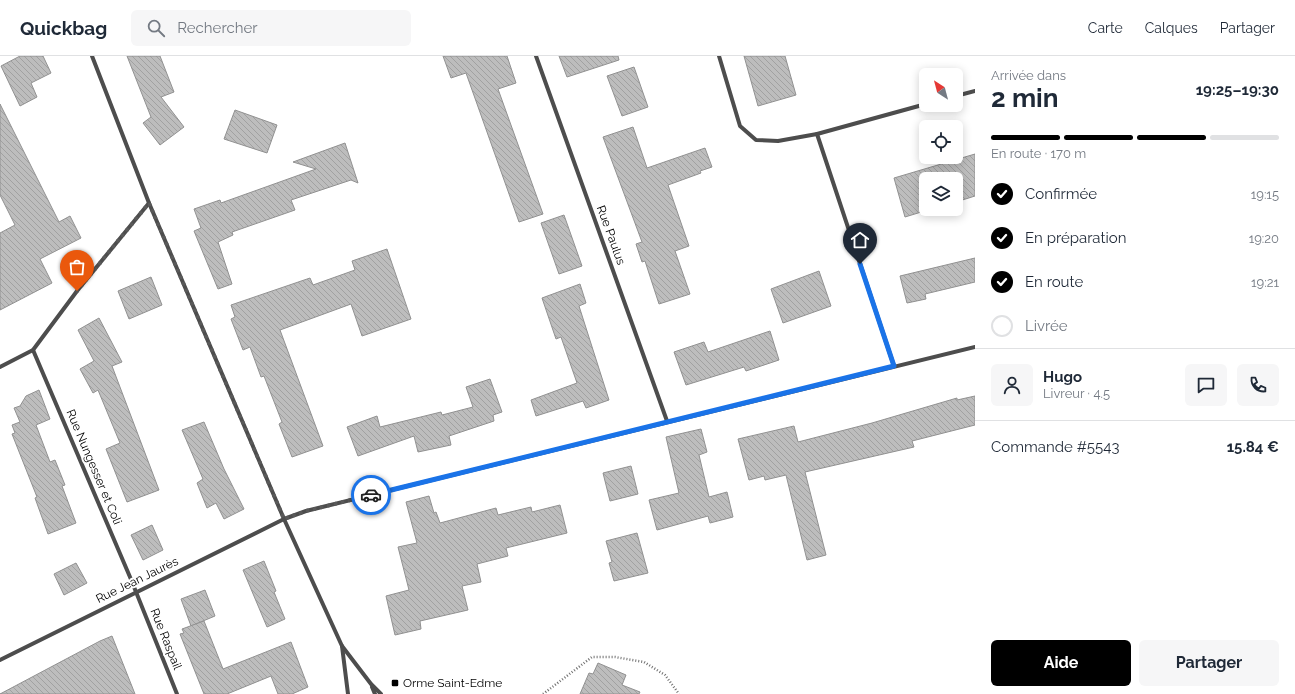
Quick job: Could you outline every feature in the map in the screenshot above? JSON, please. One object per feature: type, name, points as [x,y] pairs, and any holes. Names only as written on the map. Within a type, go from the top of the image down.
[{"type":"street","points":[[92,56],[149,203],[284,519],[342,646],[371,684],[382,694]]},
{"type":"street","name":"Rue Paulus","points":[[536,56],[667,421]]},
{"type":"street","points":[[719,56],[740,126],[756,140],[778,141],[817,134],[919,106]]},
{"type":"street","points":[[963,94],[975,91]]},
{"type":"street","points":[[817,134],[894,366]]},
{"type":"street","points":[[0,367],[33,350],[77,291],[149,203]]},
{"type":"street","name":"Rue Jean Jaurès","points":[[0,660],[284,519],[312,510],[667,421],[975,347]]},
{"type":"street","name":"Rue Nungesser et Coli","points":[[33,350],[136,592]]},
{"type":"street","name":"Rue Raspail","points":[[136,592],[177,694]]},
{"type":"street","points":[[342,646],[348,694]]},
{"type":"street","points":[[371,684],[375,694]]},
{"type":"path","points":[[543,694],[592,657],[615,657],[644,662],[665,675],[679,694]]},
{"type":"building","points":[[20,56],[43,56],[51,73],[31,83],[37,97],[20,106],[1,66]]},
{"type":"building","points":[[127,56],[160,56],[174,92],[161,97],[184,127],[160,145],[143,123],[151,117]]},
{"type":"building","points":[[443,56],[507,56],[516,83],[498,89],[543,214],[519,222],[466,73],[451,78]]},
{"type":"building","points":[[559,56],[618,56],[619,60],[567,77]]},
{"type":"building","points":[[744,56],[785,56],[796,95],[758,106]]},
{"type":"building","points":[[634,67],[648,107],[622,116],[607,76]]},
{"type":"building","points":[[0,104],[59,222],[70,216],[81,238],[40,259],[52,283],[0,310],[0,233],[15,225],[0,195]]},
{"type":"building","points":[[235,110],[277,125],[267,153],[224,139]]},
{"type":"building","points":[[633,127],[647,168],[705,148],[712,167],[700,171],[701,173],[668,185],[689,246],[675,251],[690,294],[659,304],[645,261],[642,262],[636,244],[642,242],[603,137]]},
{"type":"building","points":[[345,143],[358,183],[351,180],[291,200],[295,210],[232,232],[233,235],[218,242],[232,284],[218,289],[194,231],[201,228],[194,209],[220,200],[221,203],[316,169],[293,162]]},
{"type":"building","points":[[975,154],[975,196],[963,200],[963,172],[919,172],[919,213],[905,217],[894,178],[941,164],[963,164],[963,158]]},
{"type":"building","points":[[564,215],[582,266],[559,274],[541,223]]},
{"type":"building","points":[[387,249],[411,319],[362,336],[351,304],[280,330],[323,446],[292,457],[279,424],[282,422],[264,376],[261,377],[250,347],[243,350],[231,319],[235,317],[231,305],[310,278],[313,285],[355,270],[352,261]]},
{"type":"building","points":[[975,258],[975,282],[925,294],[926,299],[907,303],[900,276]]},
{"type":"building","points":[[819,271],[831,306],[783,323],[771,289]]},
{"type":"building","points":[[151,277],[162,305],[129,319],[118,291]]},
{"type":"building","points":[[580,284],[586,303],[579,306],[609,400],[586,408],[583,401],[536,416],[531,400],[577,383],[561,337],[556,339],[542,298]]},
{"type":"building","points":[[99,318],[122,362],[112,366],[159,490],[127,502],[106,449],[120,443],[98,390],[93,393],[80,369],[94,361],[78,330]]},
{"type":"building","points":[[770,331],[779,360],[746,371],[744,367],[686,385],[674,352],[704,342],[708,352]]},
{"type":"building","points":[[490,379],[502,412],[493,415],[494,421],[449,436],[451,445],[418,452],[414,436],[358,456],[347,427],[377,416],[380,427],[441,412],[442,415],[473,407],[466,387]]},
{"type":"building","points":[[39,390],[50,419],[36,425],[50,462],[55,460],[65,485],[62,486],[76,523],[48,534],[35,498],[37,497],[12,434],[15,433],[12,425],[20,422],[14,408],[20,406],[26,396]]},
{"type":"building","points":[[975,396],[975,425],[912,441],[914,447],[805,472],[826,555],[807,560],[786,475],[765,480],[764,476],[749,480],[738,439],[794,426],[798,442],[872,423],[957,398],[957,400]]},
{"type":"building","points":[[204,422],[224,469],[244,509],[224,519],[216,503],[207,508],[197,483],[203,479],[182,430]]},
{"type":"building","points":[[701,429],[707,452],[699,455],[709,497],[727,492],[733,517],[710,523],[708,516],[657,530],[649,500],[679,493],[666,437]]},
{"type":"building","points":[[631,466],[638,494],[610,501],[603,473]]},
{"type":"building","points":[[429,496],[434,513],[436,512],[440,523],[496,508],[498,515],[531,507],[532,512],[560,505],[567,533],[506,548],[508,556],[477,564],[481,582],[462,586],[468,610],[420,621],[421,629],[395,635],[386,596],[409,590],[398,547],[417,543],[406,502]]},
{"type":"building","points":[[152,525],[163,550],[143,560],[131,535]]},
{"type":"building","points":[[637,533],[648,573],[614,581],[609,563],[612,562],[606,541]]},
{"type":"building","points":[[264,561],[285,619],[267,627],[243,570]]},
{"type":"building","points":[[76,563],[87,583],[64,595],[54,574]]},
{"type":"building","points":[[205,590],[215,616],[191,626],[181,599]]},
{"type":"building","points":[[204,621],[223,669],[291,642],[308,687],[292,694],[278,694],[271,676],[227,694],[204,694],[180,634],[184,633],[182,629]]},
{"type":"building","points":[[112,636],[135,694],[0,694],[100,641]]},
{"type":"building","points":[[598,663],[626,675],[622,685],[640,692],[639,694],[580,694],[589,673],[593,674]]},
{"type":"way so far","points":[[77,291],[149,203],[284,519],[306,511],[371,495]]},
{"type":"place","name":"Orme Saint-Edme","points":[[395,683]]},
{"type":"route","points":[[371,495],[894,366],[860,264]]}]
